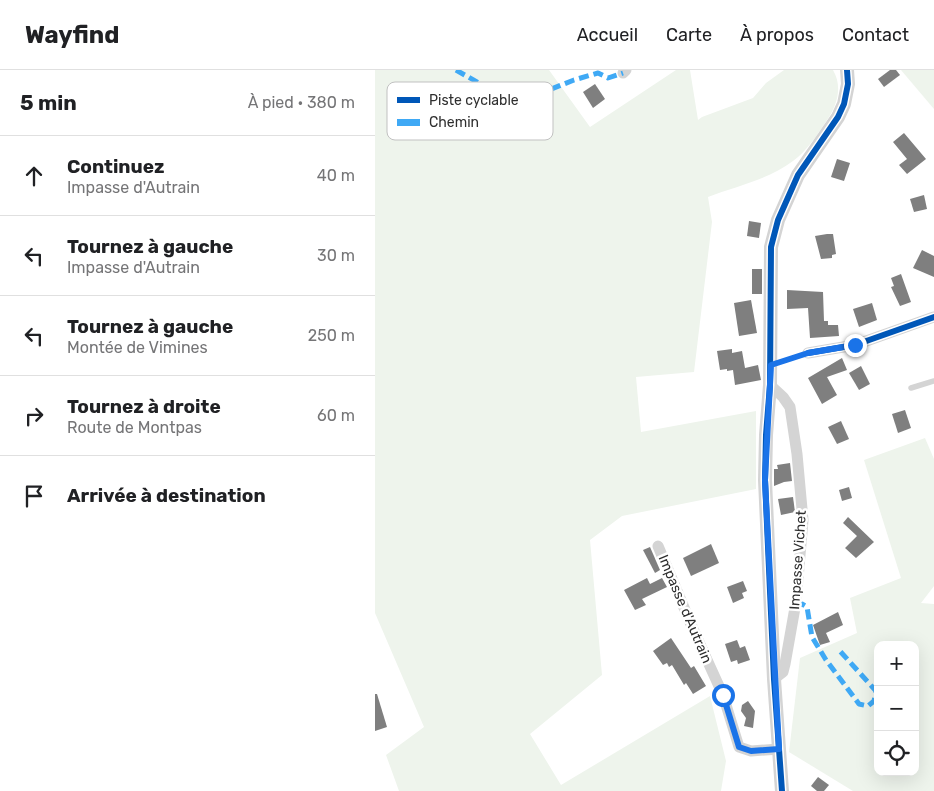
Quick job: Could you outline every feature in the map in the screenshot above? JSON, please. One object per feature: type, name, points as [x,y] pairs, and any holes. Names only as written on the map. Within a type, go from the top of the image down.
[{"type":"street","points":[[782,791],[765,480],[771,365],[771,247],[785,203],[798,175],[838,117],[847,92],[846,71]]},
{"type":"street","points":[[808,353],[855,345],[934,317]]},
{"type":"street","name":"Impasse Vichet","points":[[770,385],[783,397],[790,408],[797,454],[803,520],[796,602],[783,672],[775,679]]},
{"type":"street","name":"Impasse d'Autrain","points":[[658,546],[723,695],[739,747],[751,751],[779,749]]},
{"type":"lane","points":[[911,388],[934,381]]},
{"type":"path","points":[[771,365],[808,353]]},
{"type":"shaded area","points":[[375,70],[549,70],[590,127],[676,70],[690,70],[698,120],[753,98],[766,83],[784,70],[833,70],[838,83],[834,108],[812,142],[803,152],[783,168],[773,173],[708,197],[712,222],[694,372],[636,377],[641,432],[756,411],[756,489],[622,516],[590,540],[602,675],[530,734],[561,785],[710,696],[726,761],[721,791],[399,791],[386,755],[424,727],[375,613]]},
{"type":"shaded area","points":[[901,70],[934,70],[934,109]]},
{"type":"shaded area","points":[[925,438],[934,459],[934,586],[921,603],[934,604],[934,791],[853,791],[789,752],[800,658],[857,633],[850,598],[901,578],[864,460]]},
{"type":"building","points":[[890,70],[896,70],[900,75],[884,87],[878,79]]},
{"type":"building","points":[[595,84],[605,99],[593,108],[583,92]]},
{"type":"building","points":[[904,133],[926,159],[907,174],[899,165],[907,159],[893,142]]},
{"type":"building","points":[[837,159],[850,163],[844,181],[831,177]]},
{"type":"building","points":[[924,195],[927,209],[914,212],[910,199]]},
{"type":"building","points":[[749,221],[761,223],[759,238],[747,236]]},
{"type":"building","points":[[833,234],[836,254],[832,255],[832,258],[821,259],[815,236]]},
{"type":"building","points":[[922,250],[934,256],[934,277],[913,268]]},
{"type":"building","points":[[752,269],[762,269],[762,294],[752,294]]},
{"type":"building","points":[[901,274],[911,302],[900,306],[891,287],[894,286],[891,278]]},
{"type":"building","points":[[787,290],[823,292],[824,321],[828,321],[828,325],[838,325],[839,336],[810,338],[808,308],[787,309]]},
{"type":"building","points":[[751,300],[757,333],[739,336],[734,303]]},
{"type":"building","points":[[872,303],[877,320],[859,327],[853,309]]},
{"type":"building","points":[[732,349],[732,353],[742,351],[745,368],[758,365],[761,380],[735,385],[733,370],[720,370],[717,351]]},
{"type":"building","points":[[842,358],[847,370],[827,377],[837,395],[822,404],[808,378]]},
{"type":"building","points":[[861,366],[870,384],[859,390],[849,373]]},
{"type":"building","points":[[905,410],[911,428],[898,433],[892,414]]},
{"type":"building","points":[[841,421],[849,439],[837,444],[828,427]]},
{"type":"building","points":[[790,463],[792,481],[774,486],[774,469],[778,469],[777,465]]},
{"type":"building","points":[[849,487],[852,498],[842,501],[839,490]]},
{"type":"building","points":[[793,497],[795,512],[781,515],[778,499]]},
{"type":"building","points":[[848,517],[874,542],[856,558],[845,548],[857,536],[843,523]]},
{"type":"building","points":[[711,544],[719,563],[691,576],[683,558]]},
{"type":"building","points":[[650,547],[660,570],[655,573],[643,550]]},
{"type":"building","points":[[647,578],[650,584],[662,578],[667,587],[642,599],[646,605],[635,610],[624,590]]},
{"type":"building","points":[[743,581],[747,591],[742,593],[744,598],[733,603],[727,587]]},
{"type":"building","points":[[838,612],[843,625],[826,633],[830,642],[820,645],[813,625]]},
{"type":"building","points":[[671,638],[691,668],[694,666],[706,686],[693,694],[686,683],[684,685],[672,665],[669,667],[667,663],[663,665],[653,651]]},
{"type":"building","points":[[737,640],[740,648],[745,646],[750,660],[738,664],[737,660],[731,662],[725,644]]},
{"type":"building","points":[[375,694],[377,694],[387,727],[375,731]]},
{"type":"building","points":[[748,701],[755,711],[753,728],[744,726],[746,718],[741,711],[742,705]]},
{"type":"building","points":[[818,777],[829,785],[824,791],[817,791],[811,786]]},
{"type":"marked path","points":[[456,70],[477,82]]},
{"type":"marked path","points":[[553,88],[598,73],[608,78],[623,73]]},
{"type":"marked path","points":[[796,607],[802,604],[807,607],[812,637],[826,660],[859,704],[868,706],[874,701],[876,691],[839,650]]},
{"type":"cycle path","points":[[782,791],[774,679],[765,480],[770,385],[771,247],[778,220],[798,175],[838,117],[844,104],[848,84],[847,70]]},
{"type":"cycle path","points":[[808,353],[855,345],[934,317]]},
{"type":"route","points":[[723,695],[739,747],[751,751],[779,749],[765,480],[771,365],[808,353],[855,345]]}]
